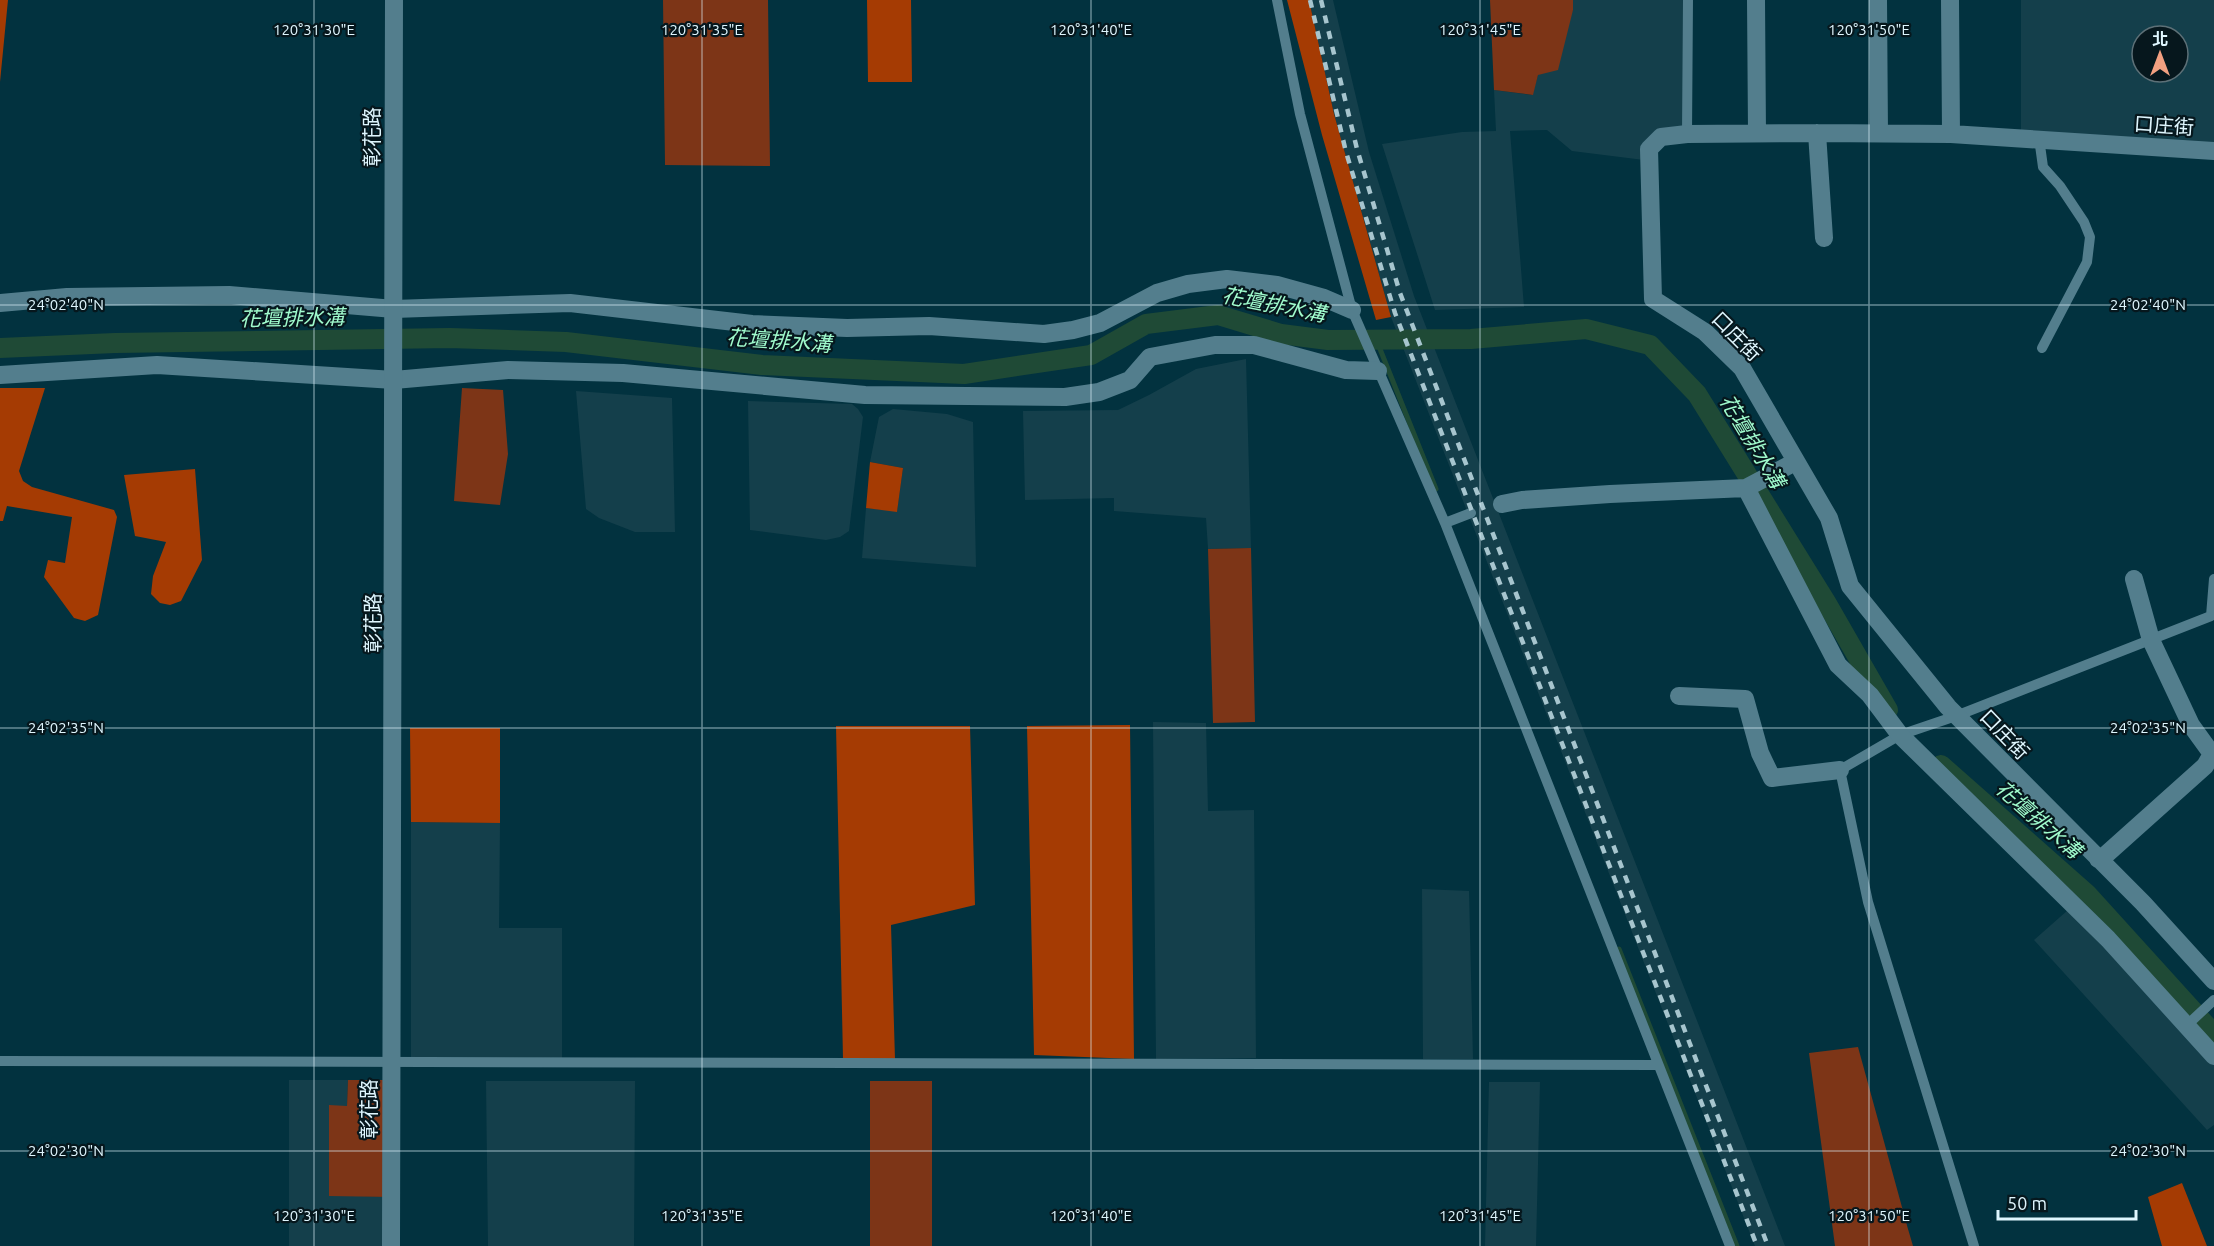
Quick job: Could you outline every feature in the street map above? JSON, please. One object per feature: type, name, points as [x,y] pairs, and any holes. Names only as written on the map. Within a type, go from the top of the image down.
[{"type":"street","name":"彰花路","points":[[391,1246],[394,0]]},
{"type":"street","points":[[1756,0],[1757,133]]},
{"type":"street","points":[[1878,0],[1879,133]]},
{"type":"street","points":[[1950,0],[1951,134]]},
{"type":"street","points":[[1817,133],[1824,238]]},
{"type":"street","name":"口庄街","points":[[2214,151],[2039,138],[1879,133],[1687,134],[1661,137],[1649,149],[1653,299],[1705,332],[1742,368],[1790,465],[1829,518],[1850,586],[1956,716],[2144,903],[2214,981]]},
{"type":"street","points":[[0,303],[67,297],[229,295],[394,314],[570,303],[701,316],[752,324],[847,328],[929,326],[1044,334],[1100,323],[1157,293],[1188,284],[1227,279],[1277,285],[1324,298],[1354,313]]},
{"type":"street","points":[[0,375],[157,365],[394,380],[508,370],[623,374],[865,395],[1065,397],[1099,392],[1130,380],[1150,357],[1215,345],[1254,345],[1346,370],[1375,364]]},
{"type":"street","points":[[1502,504],[1522,500],[1750,486],[1790,465]]},
{"type":"street","points":[[1750,486],[1838,665],[1870,695],[1900,735],[2108,939],[2189,1023],[2214,1056]]},
{"type":"street","points":[[2098,859],[2100,860],[2205,766],[2212,754],[2191,725],[2151,640],[2134,579]]},
{"type":"street","points":[[1679,696],[1745,699],[1760,753],[1772,778],[1840,770]]},
{"type":"lane","points":[[1277,0],[1300,114],[1354,313],[1445,523],[1730,1246]]},
{"type":"lane","points":[[1687,134],[1688,0]]},
{"type":"lane","points":[[2039,138],[2043,167],[2060,186],[2084,222],[2090,237],[2087,262],[2042,348]]},
{"type":"lane","points":[[1445,523],[1471,513]]},
{"type":"lane","points":[[1974,1246],[1868,902],[1840,770],[1900,735],[1956,716],[2211,616],[2214,579]]},
{"type":"lane","points":[[2189,1023],[2214,1000]]},
{"type":"lane","points":[[0,1061],[1658,1065]]},
{"type":"shaded area","points":[[0,0],[8,0],[0,82]]},
{"type":"shaded area","points":[[663,0],[768,0],[770,166],[665,165]]},
{"type":"shaded area","points":[[867,0],[911,0],[912,82],[868,82]]},
{"type":"shaded area","points":[[1287,0],[1309,0],[1334,114],[1391,317],[1376,320],[1322,135]]},
{"type":"shaded area","points":[[1309,0],[1333,0],[1369,152],[1414,296],[1785,1246],[1755,1246],[1391,317],[1334,114]]},
{"type":"shaded area","points":[[1490,0],[1573,0],[1573,10],[1558,70],[1538,75],[1533,95],[1494,90]]},
{"type":"shaded area","points":[[1573,0],[1689,0],[1690,130],[1655,132],[1644,160],[1572,151],[1547,130],[1510,131],[1524,307],[1435,310],[1382,144],[1462,132],[1496,131],[1494,90],[1532,95],[1538,75],[1573,10]]},
{"type":"shaded area","points":[[2021,0],[2214,0],[2214,148],[2021,132]]},
{"type":"shaded area","points":[[1246,359],[1251,548],[1208,549],[1206,518],[1114,511],[1114,498],[1025,500],[1023,411],[1118,410],[1196,369]]},
{"type":"shaded area","points":[[0,388],[45,388],[19,471],[23,481],[32,487],[114,510],[117,517],[98,615],[85,621],[74,618],[44,577],[48,560],[65,563],[72,517],[7,506],[3,521],[0,521]]},
{"type":"shaded area","points":[[462,388],[503,390],[508,454],[500,505],[454,501]]},
{"type":"shaded area","points":[[576,391],[672,398],[675,532],[635,532],[599,518],[586,509]]},
{"type":"shaded area","points":[[748,401],[852,404],[858,409],[863,417],[849,531],[840,537],[826,540],[750,530]]},
{"type":"shaded area","points":[[893,409],[947,414],[973,422],[976,567],[862,558],[866,508],[897,511],[903,468],[870,462],[879,417]]},
{"type":"shaded area","points":[[870,462],[903,468],[897,512],[866,508]]},
{"type":"shaded area","points":[[195,469],[202,560],[181,601],[170,605],[160,603],[151,594],[153,576],[166,542],[135,536],[124,475]]},
{"type":"shaded area","points":[[1251,548],[1255,722],[1213,723],[1208,549]]},
{"type":"shaded area","points":[[1153,722],[1206,723],[1208,811],[1254,810],[1256,1058],[1156,1059]]},
{"type":"shaded area","points":[[1130,725],[1134,1059],[1034,1055],[1027,726]]},
{"type":"shaded area","points":[[836,726],[970,726],[975,905],[891,925],[895,1059],[843,1059]]},
{"type":"shaded area","points":[[410,728],[500,728],[500,823],[411,822]]},
{"type":"shaded area","points":[[411,822],[500,823],[499,928],[562,928],[562,1059],[411,1057]]},
{"type":"shaded area","points":[[1422,889],[1469,891],[1473,1059],[1423,1059]]},
{"type":"shaded area","points":[[2068,910],[2214,1061],[2214,1125],[2207,1130],[2034,940]]},
{"type":"shaded area","points":[[1858,1047],[1913,1246],[1835,1246],[1809,1053]]},
{"type":"shaded area","points":[[289,1080],[348,1080],[347,1106],[329,1106],[329,1195],[390,1197],[390,1246],[289,1246]]},
{"type":"shaded area","points":[[348,1080],[385,1080],[390,1197],[329,1196],[329,1105],[347,1106]]},
{"type":"shaded area","points":[[486,1081],[635,1081],[634,1246],[488,1246]]},
{"type":"shaded area","points":[[870,1081],[932,1081],[932,1246],[870,1246]]},
{"type":"shaded area","points":[[1489,1082],[1540,1082],[1536,1246],[1485,1246]]},
{"type":"shaded area","points":[[2182,1183],[2207,1246],[2162,1246],[2148,1197]]},
{"type":"waterway","name":"花壇排水溝","points":[[0,348],[115,343],[450,338],[566,342],[762,365],[964,374],[1091,355],[1146,324],[1218,315],[1281,334],[1328,340],[1471,339],[1586,329],[1650,345],[1697,394],[1826,602],[1888,710]]},
{"type":"waterway","points":[[1376,339],[1436,489]]},
{"type":"waterway","name":"花壇排水溝","points":[[1941,765],[2087,894],[2214,1034]]},
{"type":"waterway","points":[[1619,949],[1737,1246]]},
{"type":"railway","points":[[1310,0],[1346,152],[1395,313],[1757,1246]]},
{"type":"railway","points":[[1321,0],[1357,149],[1400,293],[1768,1246]]}]
